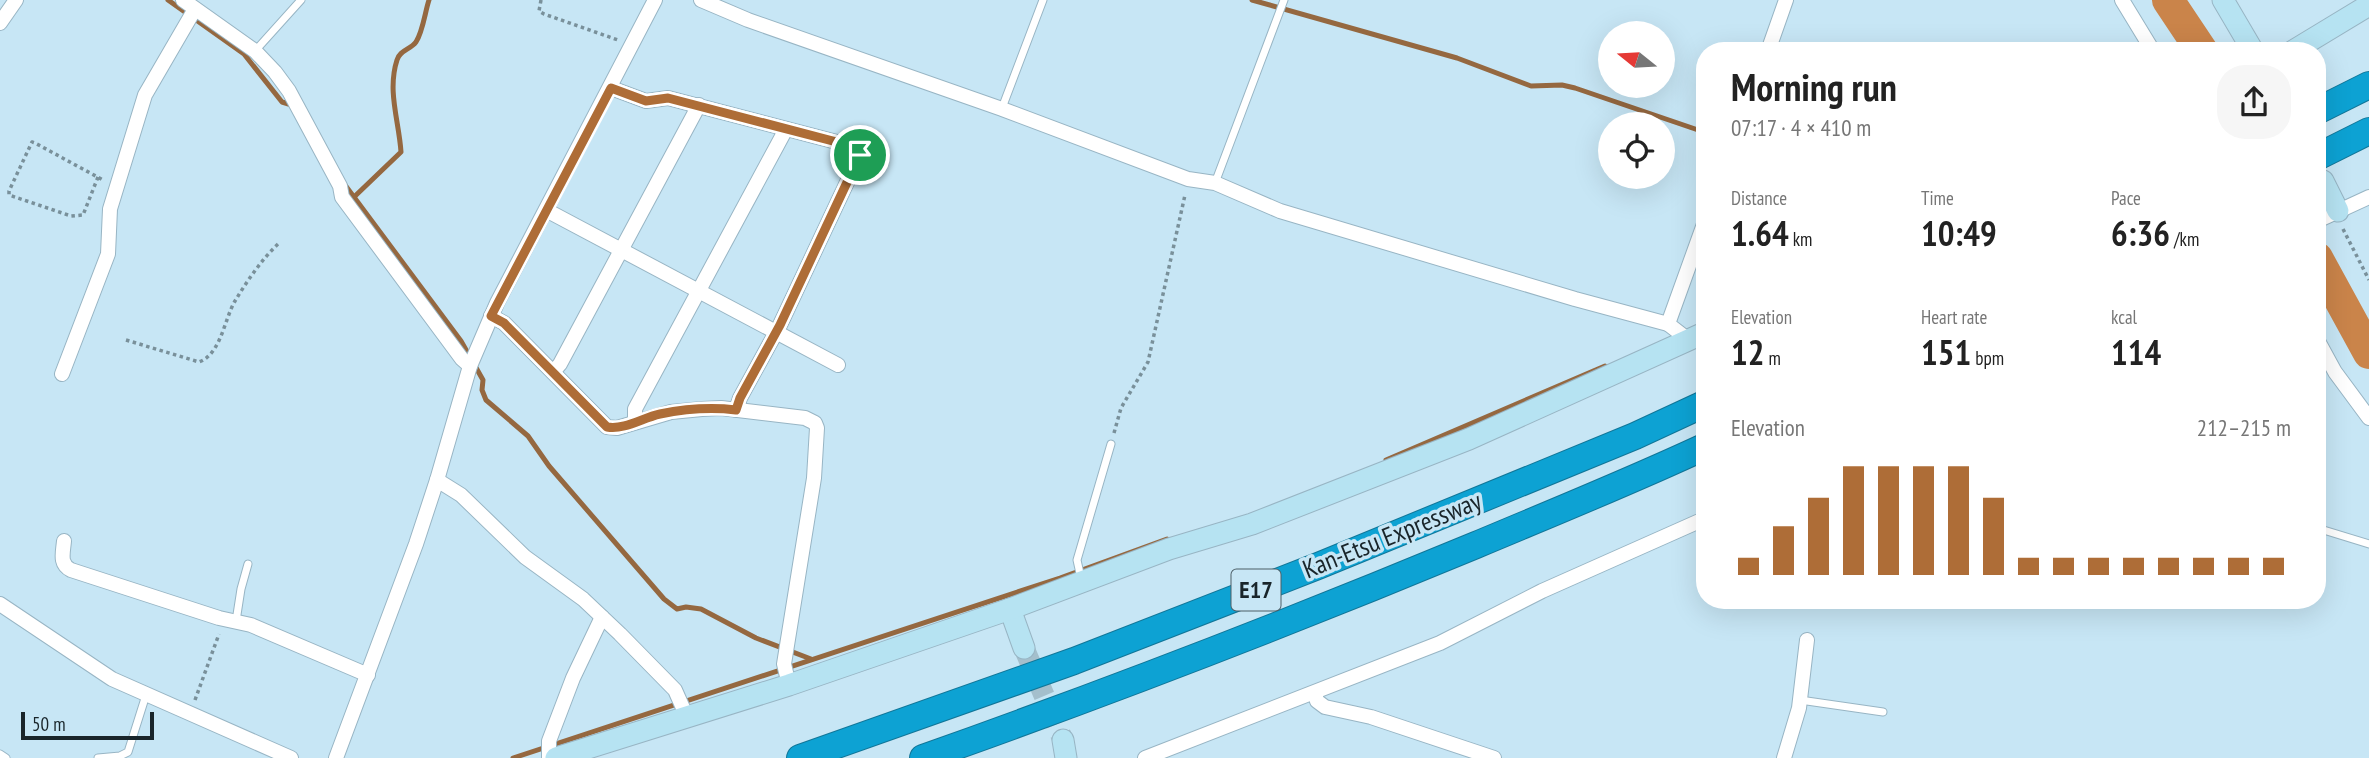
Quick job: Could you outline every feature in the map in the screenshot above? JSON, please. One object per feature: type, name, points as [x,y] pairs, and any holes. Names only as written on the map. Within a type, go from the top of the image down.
[{"type":"highway","points":[[2326,106],[2369,85]]},
{"type":"highway","points":[[2326,164],[2369,131]]},
{"type":"highway","name":"Kan-Etsu Expressway","points":[[800,758],[1073,661],[1318,566],[1635,436],[1696,408]]},
{"type":"highway","name":"Kan-Etsu Expressway","points":[[923,758],[1087,700],[1328,607],[1696,451]]},
{"type":"street","points":[[0,23],[16,0]]},
{"type":"street","points":[[336,758],[438,480],[470,366],[491,316],[655,0]]},
{"type":"street","points":[[701,0],[784,34],[1002,109],[1188,179],[1215,183],[1280,211],[1668,324],[1696,337]]},
{"type":"street","points":[[1771,42],[1786,0]]},
{"type":"street","points":[[2122,0],[2148,42]]},
{"type":"street","points":[[2223,0],[2248,42]]},
{"type":"street","points":[[62,374],[108,254],[110,209],[145,95],[189,4],[255,51],[289,91],[340,186],[342,197],[461,359],[470,366]]},
{"type":"street","points":[[2308,42],[2369,5]]},
{"type":"street","points":[[611,88],[646,101],[668,98],[852,146],[857,148],[860,155],[776,333],[736,410]]},
{"type":"street","points":[[553,372],[561,364],[699,105]]},
{"type":"street","points":[[635,422],[635,409],[786,129]]},
{"type":"street","points":[[2328,216],[2369,197]]},
{"type":"street","points":[[546,210],[838,365]]},
{"type":"street","points":[[1668,324],[1696,246]]},
{"type":"street","points":[[491,316],[504,323],[603,425],[617,428],[655,415],[684,410],[736,410],[805,418],[815,423],[814,478],[784,664],[789,685]]},
{"type":"street","points":[[556,758],[789,685],[1010,609],[1168,549],[1252,524],[1469,439],[1696,337]]},
{"type":"street","points":[[2326,355],[2335,372],[2369,418]]},
{"type":"street","points":[[438,480],[461,495],[525,557],[583,599],[602,617],[668,681],[687,717]]},
{"type":"street","points":[[1145,758],[1315,694],[1440,643],[1542,591],[1696,523]]},
{"type":"street","points":[[64,541],[62,559],[65,567],[71,570],[251,625],[368,675]]},
{"type":"street","points":[[0,604],[93,668],[146,695],[291,758]]},
{"type":"street","points":[[1010,609],[1024,648]]},
{"type":"street","points":[[549,758],[549,741],[573,678],[602,617]]},
{"type":"street","points":[[1784,758],[1800,700],[1807,640]]},
{"type":"street","points":[[1315,694],[1317,701],[1325,707],[1371,717],[1455,752],[1494,758]]},
{"type":"lane","points":[[255,51],[301,0]]},
{"type":"lane","points":[[1002,109],[1043,0]]},
{"type":"lane","points":[[1215,183],[1284,0]]},
{"type":"lane","points":[[1082,580],[1077,560],[1111,444]]},
{"type":"lane","points":[[2326,531],[2369,544]]},
{"type":"lane","points":[[230,620],[248,564]]},
{"type":"lane","points":[[98,758],[120,756],[128,752],[146,695]]},
{"type":"lane","points":[[1800,700],[1883,712]]},
{"type":"lane","points":[[0,754],[6,758]]},
{"type":"path","points":[[541,0],[538,7],[544,14],[632,46]]},
{"type":"path","points":[[98,177],[80,216],[71,216],[9,195],[33,142],[117,187]]},
{"type":"path","points":[[1111,444],[1121,408],[1148,362],[1188,179]]},
{"type":"path","points":[[2328,216],[2339,222],[2369,280]]},
{"type":"path","points":[[126,340],[199,362],[205,360],[213,352],[236,300],[260,264],[279,243]]},
{"type":"path","points":[[190,714],[230,620]]},
{"type":"waterway","points":[[168,0],[244,54],[282,102],[295,106]]},
{"type":"waterway","points":[[353,198],[401,152],[393,95],[394,72],[398,57],[414,45],[418,38],[429,0]]},
{"type":"waterway","points":[[1252,0],[1457,58],[1531,86],[1562,85],[1575,88],[1696,129]]},
{"type":"waterway","points":[[2168,0],[2196,42]]},
{"type":"waterway","points":[[345,185],[461,341],[483,380],[482,390],[486,400],[528,436],[549,466],[664,599],[677,609],[701,609],[756,638],[811,659]]},
{"type":"waterway","points":[[2326,274],[2369,353]]},
{"type":"waterway","points":[[1386,460],[1605,366]]},
{"type":"waterway","points":[[513,758],[1060,578],[1167,539]]},
{"type":"tunnel","points":[[1024,648],[1063,740]]},
{"type":"route","points":[[611,88],[646,101],[668,98],[852,146],[857,148],[860,155],[780,325],[736,410],[684,410],[655,415],[617,428],[607,427],[600,423],[504,323],[491,316],[611,88]]}]
